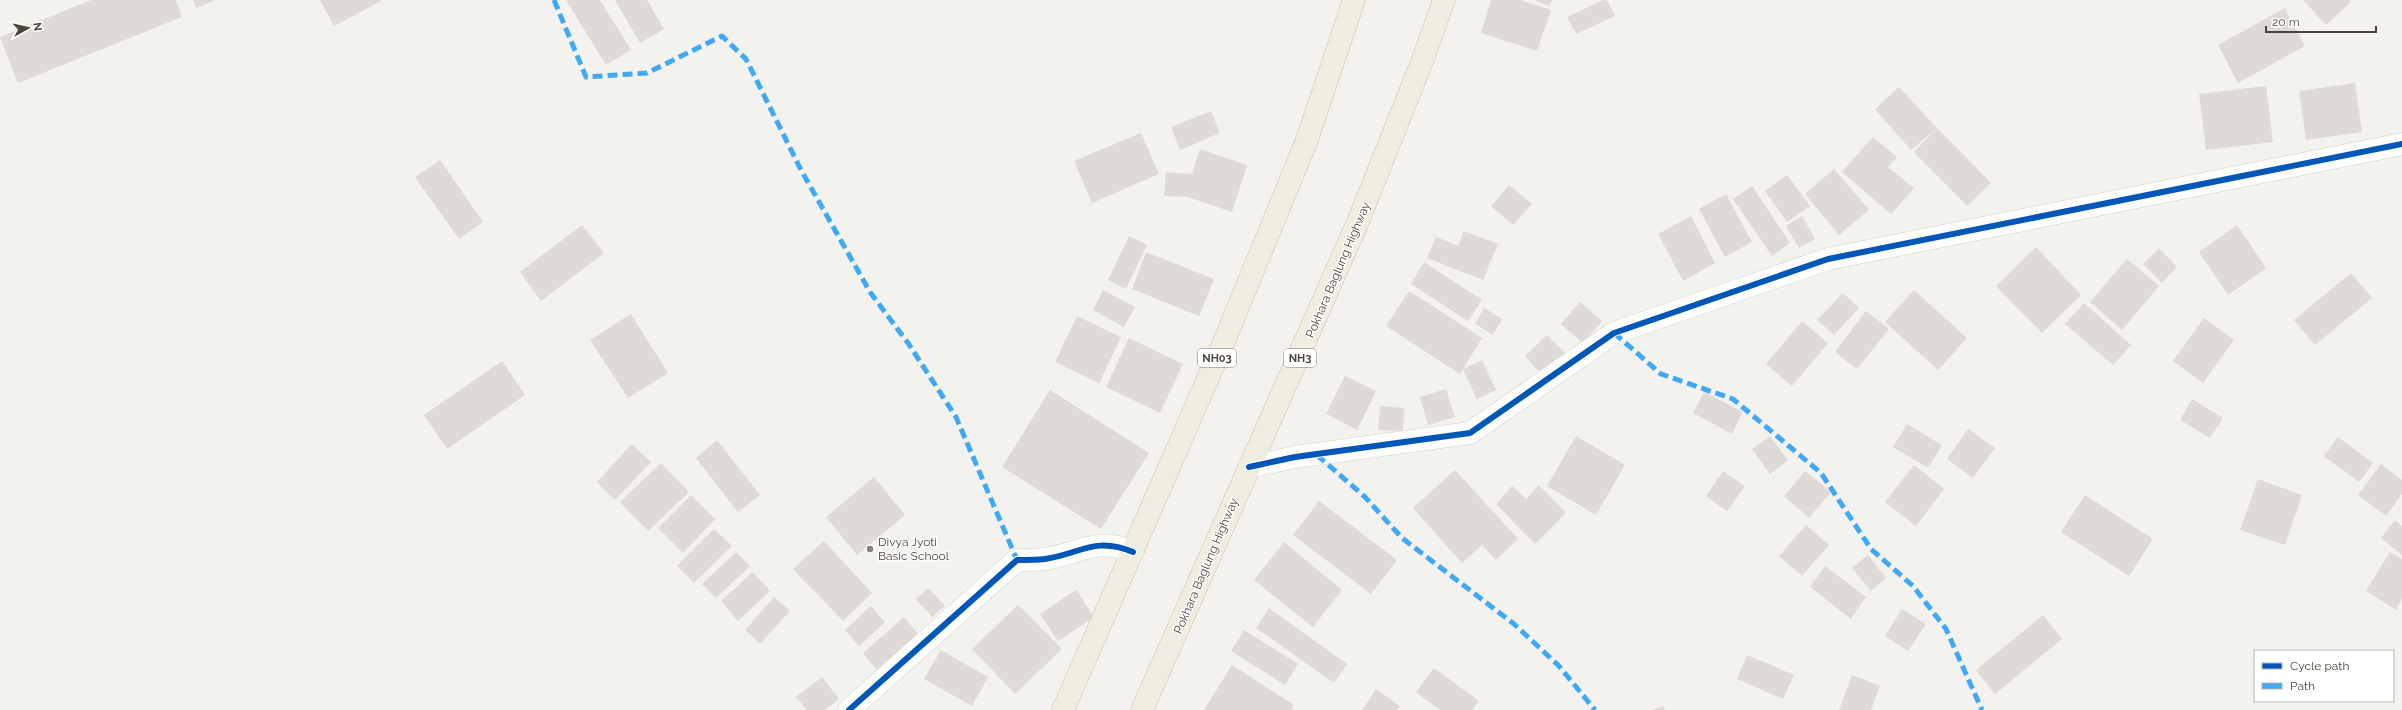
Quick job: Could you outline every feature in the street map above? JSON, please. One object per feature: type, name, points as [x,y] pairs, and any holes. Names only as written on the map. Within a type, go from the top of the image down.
[{"type":"highway","name":"NH03","points":[[1063,710],[1223,344],[1307,140],[1354,0]]},
{"type":"highway","name":"Pokhara Baglung Highway","points":[[1142,710],[1249,467],[1284,395],[1357,224],[1423,59],[1444,0]]},
{"type":"street","points":[[1249,467],[1295,457],[1470,433],[1614,333],[1828,259],[2402,144]]},
{"type":"street","points":[[849,710],[1017,560],[1045,559],[1090,546],[1118,546],[1133,552]]},
{"type":"building","points":[[91,0],[176,0],[182,17],[18,83],[0,37]]},
{"type":"building","points":[[193,0],[216,0],[196,8]]},
{"type":"building","points":[[320,0],[381,0],[381,1],[334,26]]},
{"type":"building","points":[[566,0],[600,0],[631,50],[606,65]]},
{"type":"building","points":[[615,0],[647,0],[664,29],[640,43]]},
{"type":"building","points":[[1491,0],[1521,0],[1551,10],[1537,51],[1481,33]]},
{"type":"building","points":[[1535,0],[1552,0],[1549,6]]},
{"type":"building","points":[[1603,0],[1607,0],[1615,16],[1576,34],[1567,17]]},
{"type":"building","points":[[2303,0],[2349,0],[2351,2],[2326,25]]},
{"type":"building","points":[[2285,8],[2305,46],[2238,83],[2218,45]]},
{"type":"building","points":[[2355,83],[2362,132],[2306,140],[2299,91]]},
{"type":"building","points":[[2266,86],[2273,142],[2206,150],[2199,94]]},
{"type":"building","points":[[1899,87],[1937,128],[1911,150],[1875,109]]},
{"type":"building","points":[[1211,111],[1220,133],[1180,150],[1171,127]]},
{"type":"building","points":[[1937,128],[1991,183],[1967,206],[1914,152]]},
{"type":"building","points":[[1141,133],[1159,174],[1092,203],[1074,161]]},
{"type":"building","points":[[1873,137],[1897,157],[1888,167],[1914,188],[1891,214],[1842,172]]},
{"type":"building","points":[[1200,149],[1247,165],[1232,212],[1188,197],[1164,196],[1166,172],[1192,174]]},
{"type":"building","points":[[440,160],[483,222],[459,239],[415,177]]},
{"type":"building","points":[[1834,169],[1869,210],[1839,235],[1805,194]]},
{"type":"building","points":[[1787,175],[1810,206],[1787,222],[1765,191]]},
{"type":"building","points":[[1509,185],[1532,204],[1513,225],[1491,206]]},
{"type":"building","points":[[1752,186],[1790,243],[1772,256],[1733,199]]},
{"type":"building","points":[[1726,194],[1752,242],[1725,257],[1699,209]]},
{"type":"building","points":[[1691,216],[1715,263],[1683,281],[1658,234]]},
{"type":"building","points":[[1802,216],[1815,239],[1799,248],[1786,226]]},
{"type":"building","points":[[582,225],[604,253],[541,301],[520,272]]},
{"type":"building","points":[[2237,225],[2266,268],[2228,295],[2199,252]]},
{"type":"building","points":[[1464,231],[1498,244],[1483,280],[1427,258],[1436,237],[1458,246]]},
{"type":"building","points":[[1129,236],[1147,245],[1126,289],[1108,280]]},
{"type":"building","points":[[2036,247],[2081,295],[2042,333],[1996,286]]},
{"type":"building","points":[[2159,248],[2177,267],[2162,283],[2143,264]]},
{"type":"building","points":[[1146,252],[1214,279],[1199,316],[1132,289]]},
{"type":"building","points":[[2127,259],[2159,286],[2122,330],[2090,302]]},
{"type":"building","points":[[1424,262],[1482,300],[1468,321],[1411,284]]},
{"type":"building","points":[[2351,273],[2372,298],[2315,345],[2294,320]]},
{"type":"building","points":[[1103,290],[1135,307],[1124,327],[1093,310]]},
{"type":"building","points":[[1914,290],[1967,338],[1938,370],[1885,322]]},
{"type":"building","points":[[1409,291],[1482,338],[1460,374],[1386,326]]},
{"type":"building","points":[[1843,293],[1859,308],[1834,335],[1817,320]]},
{"type":"building","points":[[1580,302],[1602,321],[1583,343],[1561,324]]},
{"type":"building","points":[[2084,303],[2131,345],[2113,365],[2065,324]]},
{"type":"building","points":[[1484,308],[1502,319],[1493,335],[1475,324]]},
{"type":"building","points":[[1866,311],[1889,329],[1857,369],[1835,352]]},
{"type":"building","points":[[631,314],[668,373],[628,398],[590,340]]},
{"type":"building","points":[[1077,316],[1121,337],[1099,383],[1055,362]]},
{"type":"building","points":[[2204,318],[2234,340],[2203,383],[2173,361]]},
{"type":"building","points":[[1802,321],[1828,343],[1792,386],[1766,364]]},
{"type":"building","points":[[1547,335],[1565,353],[1542,375],[1525,356]]},
{"type":"building","points":[[1129,338],[1183,364],[1160,413],[1106,387]]},
{"type":"building","points":[[1482,360],[1496,390],[1477,399],[1463,369]]},
{"type":"building","points":[[502,361],[525,395],[447,449],[424,415]]},
{"type":"building","points":[[1345,376],[1376,391],[1357,430],[1326,414]]},
{"type":"building","points":[[1446,389],[1455,417],[1428,425],[1420,397]]},
{"type":"building","points":[[1050,390],[1149,453],[1101,529],[1002,467]]},
{"type":"building","points":[[1704,392],[1743,412],[1732,434],[1693,413]]},
{"type":"building","points":[[2192,399],[2223,418],[2210,438],[2180,420]]},
{"type":"building","points":[[1380,406],[1404,408],[1403,431],[1378,430]]},
{"type":"building","points":[[1907,424],[1942,445],[1928,468],[1893,447]]},
{"type":"building","points":[[1968,429],[1995,448],[1973,478],[1947,459]]},
{"type":"building","points":[[1576,436],[1625,465],[1596,515],[1547,486]]},
{"type":"building","points":[[1770,436],[1788,460],[1770,474],[1752,449]]},
{"type":"building","points":[[2338,437],[2373,463],[2359,482],[2324,456]]},
{"type":"building","points":[[717,440],[760,495],[738,512],[696,458]]},
{"type":"building","points":[[632,444],[651,462],[615,500],[597,482]]},
{"type":"building","points":[[661,463],[689,492],[648,531],[620,502]]},
{"type":"building","points":[[2381,464],[2402,480],[2402,494],[2386,516],[2358,495]]},
{"type":"building","points":[[1914,465],[1944,489],[1916,526],[1885,502]]},
{"type":"building","points":[[1455,470],[1518,539],[1496,560],[1482,545],[1462,563],[1413,508]]},
{"type":"building","points":[[1723,471],[1745,486],[1727,511],[1706,496]]},
{"type":"building","points":[[1805,471],[1831,492],[1809,518],[1784,496]]},
{"type":"building","points":[[874,477],[905,515],[857,555],[826,517]]},
{"type":"building","points":[[2258,479],[2302,495],[2285,545],[2240,530]]},
{"type":"building","points":[[1539,485],[1566,513],[1535,544],[1496,504],[1512,486],[1526,499]]},
{"type":"building","points":[[691,495],[715,519],[683,553],[658,528]]},
{"type":"building","points":[[2085,495],[2153,539],[2129,576],[2061,532]]},
{"type":"building","points":[[1319,501],[1397,560],[1371,594],[1293,535]]},
{"type":"building","points":[[2395,520],[2402,526],[2402,555],[2381,538]]},
{"type":"building","points":[[1806,525],[1829,545],[1802,576],[1779,556]]},
{"type":"building","points":[[714,529],[732,546],[694,583],[677,566]]},
{"type":"building","points":[[824,541],[872,593],[843,621],[793,569]]},
{"type":"building","points":[[1284,542],[1342,590],[1313,627],[1254,580]]},
{"type":"building","points":[[736,552],[750,566],[716,598],[702,584]]},
{"type":"building","points":[[2390,552],[2402,559],[2402,599],[2396,610],[2366,591]]},
{"type":"building","points":[[1868,555],[1886,578],[1871,591],[1852,568]]},
{"type":"building","points":[[1825,566],[1866,597],[1851,619],[1810,587]]},
{"type":"building","points":[[753,572],[770,591],[738,621],[721,601]]},
{"type":"building","points":[[928,588],[945,606],[932,617],[916,599]]},
{"type":"building","points":[[1076,590],[1094,617],[1058,641],[1040,614]]},
{"type":"building","points":[[774,597],[790,611],[760,644],[745,630]]},
{"type":"building","points":[[1018,605],[1062,649],[1015,694],[972,649]]},
{"type":"building","points":[[871,606],[885,622],[859,646],[845,630]]},
{"type":"building","points":[[1269,608],[1347,664],[1334,683],[1256,628]]},
{"type":"building","points":[[1902,609],[1926,624],[1908,651],[1885,636]]},
{"type":"building","points":[[2043,615],[2062,639],[1995,694],[1976,670]]},
{"type":"building","points":[[904,617],[918,634],[877,670],[863,653]]},
{"type":"building","points":[[1244,630],[1298,664],[1285,685],[1231,651]]},
{"type":"building","points":[[941,650],[988,677],[972,706],[924,679]]},
{"type":"building","points":[[1747,655],[1794,675],[1783,699],[1737,679]]},
{"type":"building","points":[[1232,665],[1294,705],[1291,710],[1204,710]]},
{"type":"building","points":[[1434,668],[1479,701],[1472,710],[1440,710],[1416,692]]},
{"type":"building","points":[[1852,675],[1880,686],[1871,710],[1839,710]]},
{"type":"building","points":[[822,677],[839,699],[825,710],[807,710],[796,697]]},
{"type":"building","points":[[1376,689],[1400,706],[1397,710],[1362,710]]},
{"type":"building","points":[[1663,706],[1665,710],[1652,710]]},
{"type":"marked path","points":[[554,0],[586,77],[647,73],[722,36],[746,59],[801,170],[870,292],[908,343],[956,417],[1017,560]]},
{"type":"marked path","points":[[1614,333],[1661,374],[1733,399],[1821,473],[1871,549],[1913,586],[1946,629],[1982,710]]},
{"type":"marked path","points":[[1317,455],[1365,497],[1402,538],[1514,624],[1559,666],[1595,710]]},
{"type":"cycle path","points":[[1249,467],[1295,457],[1470,433],[1614,333],[1828,259],[2402,144]]},
{"type":"cycle path","points":[[849,710],[1017,560],[1035,560],[1057,557],[1098,546],[1120,548],[1133,552]]},
{"type":"place","name":"Divya Jyoti Basic School","points":[[870,549]]}]
